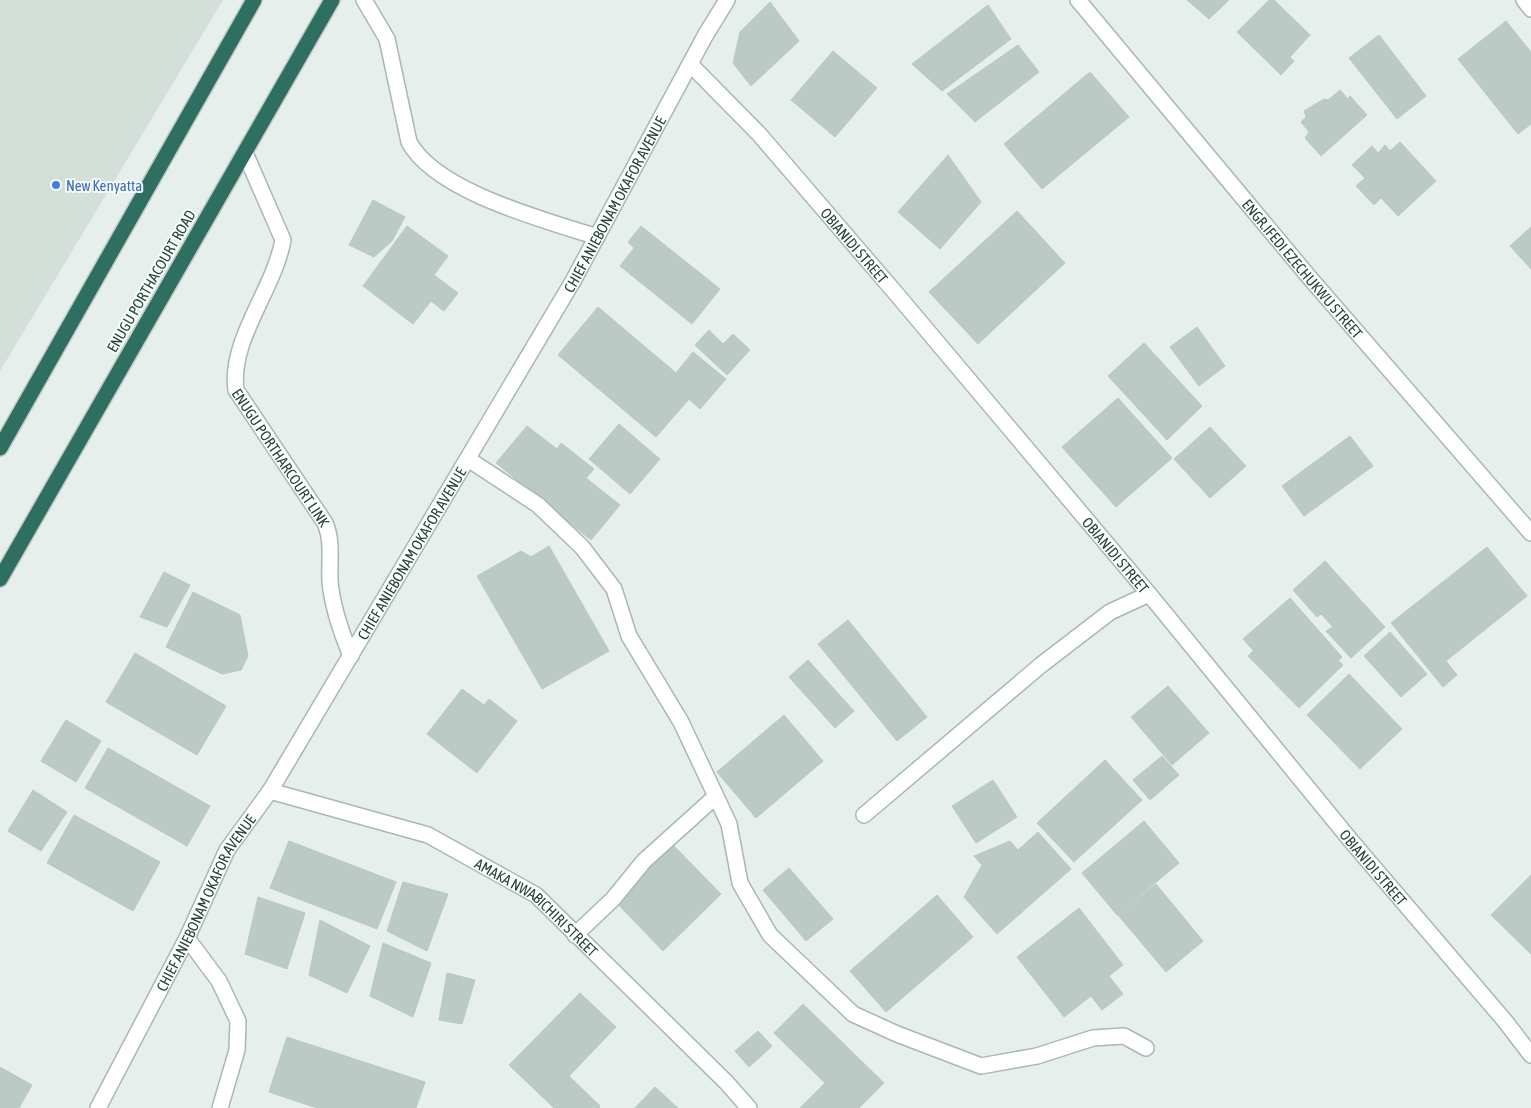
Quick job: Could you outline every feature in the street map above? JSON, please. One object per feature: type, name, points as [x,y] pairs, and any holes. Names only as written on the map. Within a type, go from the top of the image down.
[{"type":"highway","points":[[0,448],[254,0]]},
{"type":"highway","name":"ENUGU PORTHACOURT ROAD","points":[[0,579],[332,0]]},
{"type":"street","points":[[364,0],[387,40],[409,142],[418,155],[437,171],[474,194],[597,237]]},
{"type":"street","name":"CHIEF ANIEBONAM OKAFOR AVENUE","points":[[98,1108],[187,938],[226,850],[270,791],[468,459],[597,237],[726,0]]},
{"type":"street","name":"ENGR.IFEDI EZECHUKWU STREET","points":[[1078,0],[1309,277],[1531,533]]},
{"type":"street","points":[[1524,0],[1531,9]]},
{"type":"street","name":"OBIANIDI STREET","points":[[690,64],[759,134],[1149,594],[1352,842],[1506,1021],[1531,1055]]},
{"type":"street","name":"ENUGU PORTHARCOURT LINK","points":[[245,153],[282,240],[268,286],[238,351],[234,381],[236,390],[326,523],[330,533],[330,583],[340,628],[351,656]]},
{"type":"street","points":[[468,459],[538,505],[582,547],[614,589],[629,636],[681,722],[729,824],[740,883],[770,935],[853,1014],[897,1034],[981,1066],[1037,1056],[1093,1038],[1124,1036],[1146,1048]]},
{"type":"street","points":[[864,815],[1041,665],[1110,612],[1149,594]]},
{"type":"street","name":"AMAKA NWABICHIRI STREET","points":[[270,791],[428,835],[536,894],[750,1108]]},
{"type":"street","points":[[575,935],[613,899],[644,861],[715,797]]},
{"type":"street","points":[[187,938],[219,981],[238,1021],[237,1050],[220,1108]]},
{"type":"shaded area","name":"New Kenyatta","points":[[0,0],[223,0],[0,371]]},
{"type":"building","points":[[1187,0],[1229,0],[1209,19]]},
{"type":"building","points":[[1269,0],[1274,0],[1310,35],[1290,57],[1294,61],[1281,75],[1237,32]]},
{"type":"building","points":[[770,2],[799,41],[751,86],[733,63],[740,32]]},
{"type":"building","points":[[988,5],[1011,39],[942,91],[912,64]]},
{"type":"building","points":[[1506,21],[1531,52],[1531,124],[1518,134],[1458,59]]},
{"type":"building","points":[[1379,35],[1426,96],[1397,119],[1349,58]]},
{"type":"building","points":[[1018,45],[1039,72],[975,122],[947,94]]},
{"type":"building","points":[[833,51],[877,88],[835,137],[791,100]]},
{"type":"building","points":[[1090,72],[1129,117],[1042,189],[1004,144]]},
{"type":"building","points":[[1340,90],[1348,99],[1350,96],[1367,115],[1321,156],[1305,138],[1309,132],[1301,122],[1306,117],[1304,111],[1324,99],[1328,100]]},
{"type":"building","points":[[1400,142],[1436,181],[1398,216],[1381,198],[1374,205],[1356,186],[1365,178],[1352,165],[1372,146],[1378,153],[1385,145],[1390,151]]},
{"type":"building","points":[[948,155],[981,202],[940,249],[898,212]]},
{"type":"building","points":[[373,200],[405,217],[392,241],[374,257],[349,245]]},
{"type":"building","points":[[1017,211],[1065,263],[978,344],[929,292]]},
{"type":"building","points":[[407,226],[448,256],[434,275],[458,293],[444,311],[431,301],[413,324],[363,286]]},
{"type":"building","points":[[641,226],[720,289],[692,324],[620,266],[634,248],[628,242]]},
{"type":"building","points":[[1531,227],[1531,269],[1510,246]]},
{"type":"building","points":[[598,307],[676,373],[693,352],[726,379],[700,409],[689,399],[656,437],[558,355]]},
{"type":"building","points":[[1197,327],[1225,366],[1199,386],[1170,347]]},
{"type":"building","points":[[709,330],[723,344],[733,334],[750,350],[727,375],[695,345]]},
{"type":"building","points":[[1144,343],[1202,406],[1167,440],[1108,376]]},
{"type":"building","points":[[1118,398],[1172,458],[1116,507],[1062,447]]},
{"type":"building","points":[[619,424],[660,459],[630,494],[589,459]]},
{"type":"building","points":[[527,426],[557,449],[561,443],[594,469],[586,478],[620,505],[591,540],[496,463]]},
{"type":"building","points":[[1210,427],[1246,466],[1210,498],[1174,459]]},
{"type":"building","points":[[1350,436],[1373,466],[1304,516],[1282,486]]},
{"type":"building","points":[[549,546],[609,651],[542,689],[477,576],[521,551],[531,557]]},
{"type":"building","points":[[1487,547],[1527,596],[1446,661],[1457,675],[1443,687],[1391,623]]},
{"type":"building","points":[[1325,561],[1385,627],[1351,658],[1326,631],[1333,627],[1321,614],[1317,617],[1293,590]]},
{"type":"building","points":[[164,572],[190,585],[167,627],[140,617]]},
{"type":"building","points":[[193,592],[240,615],[248,656],[241,670],[222,674],[166,647]]},
{"type":"building","points":[[1290,598],[1342,657],[1295,698],[1243,639]]},
{"type":"building","points":[[1293,613],[1343,665],[1299,708],[1248,656]]},
{"type":"building","points":[[848,620],[927,717],[897,741],[818,644]]},
{"type":"building","points":[[1390,632],[1427,674],[1401,697],[1364,656]]},
{"type":"building","points":[[135,653],[226,706],[197,755],[106,702]]},
{"type":"building","points":[[808,660],[854,711],[835,728],[789,677]]},
{"type":"building","points":[[1349,674],[1402,729],[1360,769],[1307,715]]},
{"type":"building","points":[[1168,686],[1209,733],[1172,765],[1131,717]]},
{"type":"building","points":[[462,689],[484,705],[489,699],[517,721],[477,773],[427,734]]},
{"type":"building","points":[[784,715],[823,761],[756,818],[717,772]]},
{"type":"building","points":[[66,720],[101,741],[76,782],[41,761]]},
{"type":"building","points":[[108,748],[210,806],[187,846],[85,788]]},
{"type":"building","points":[[1162,756],[1179,775],[1150,800],[1133,780]]},
{"type":"building","points":[[1105,760],[1142,800],[1074,862],[1037,823]]},
{"type":"building","points":[[993,780],[1017,817],[976,843],[952,806]]},
{"type":"building","points":[[33,790],[67,812],[41,851],[8,831]]},
{"type":"building","points":[[74,815],[160,862],[133,911],[47,863]]},
{"type":"building","points":[[1144,821],[1179,863],[1117,915],[1082,873]]},
{"type":"building","points":[[1038,832],[1071,869],[997,934],[964,897],[982,865],[974,856],[1010,841],[1018,850]]},
{"type":"building","points":[[289,841],[396,882],[377,929],[270,888]]},
{"type":"building","points":[[671,843],[721,894],[663,951],[613,899]]},
{"type":"building","points":[[789,868],[833,919],[806,941],[763,890]]},
{"type":"building","points":[[1531,875],[1531,954],[1491,915]]},
{"type":"building","points":[[403,882],[448,894],[427,951],[387,931]]},
{"type":"building","points":[[1156,884],[1203,941],[1166,972],[1118,915]]},
{"type":"building","points":[[937,895],[973,937],[886,1012],[850,971]]},
{"type":"building","points":[[258,897],[305,913],[287,969],[245,954]]},
{"type":"building","points":[[1079,908],[1123,965],[1109,976],[1123,994],[1102,1010],[1091,996],[1064,1017],[1017,957]]},
{"type":"building","points":[[320,920],[370,946],[347,993],[309,975]]},
{"type":"building","points":[[383,943],[431,963],[413,1017],[370,996]]},
{"type":"building","points":[[447,973],[475,980],[462,1024],[439,1020]]},
{"type":"building","points":[[580,993],[616,1027],[569,1076],[600,1106],[599,1108],[554,1108],[509,1065]]},
{"type":"building","points":[[803,1004],[884,1083],[859,1108],[800,1108],[825,1083],[774,1033]]},
{"type":"building","points":[[758,1031],[772,1046],[749,1067],[735,1051]]},
{"type":"building","points":[[287,1037],[425,1082],[416,1108],[317,1108],[269,1092]]},
{"type":"building","points":[[0,1067],[32,1085],[19,1108],[0,1108]]},
{"type":"building","points":[[655,1087],[678,1108],[635,1108]]},
{"type":"place","name":"New Kenyatta","points":[[56,185]]}]
